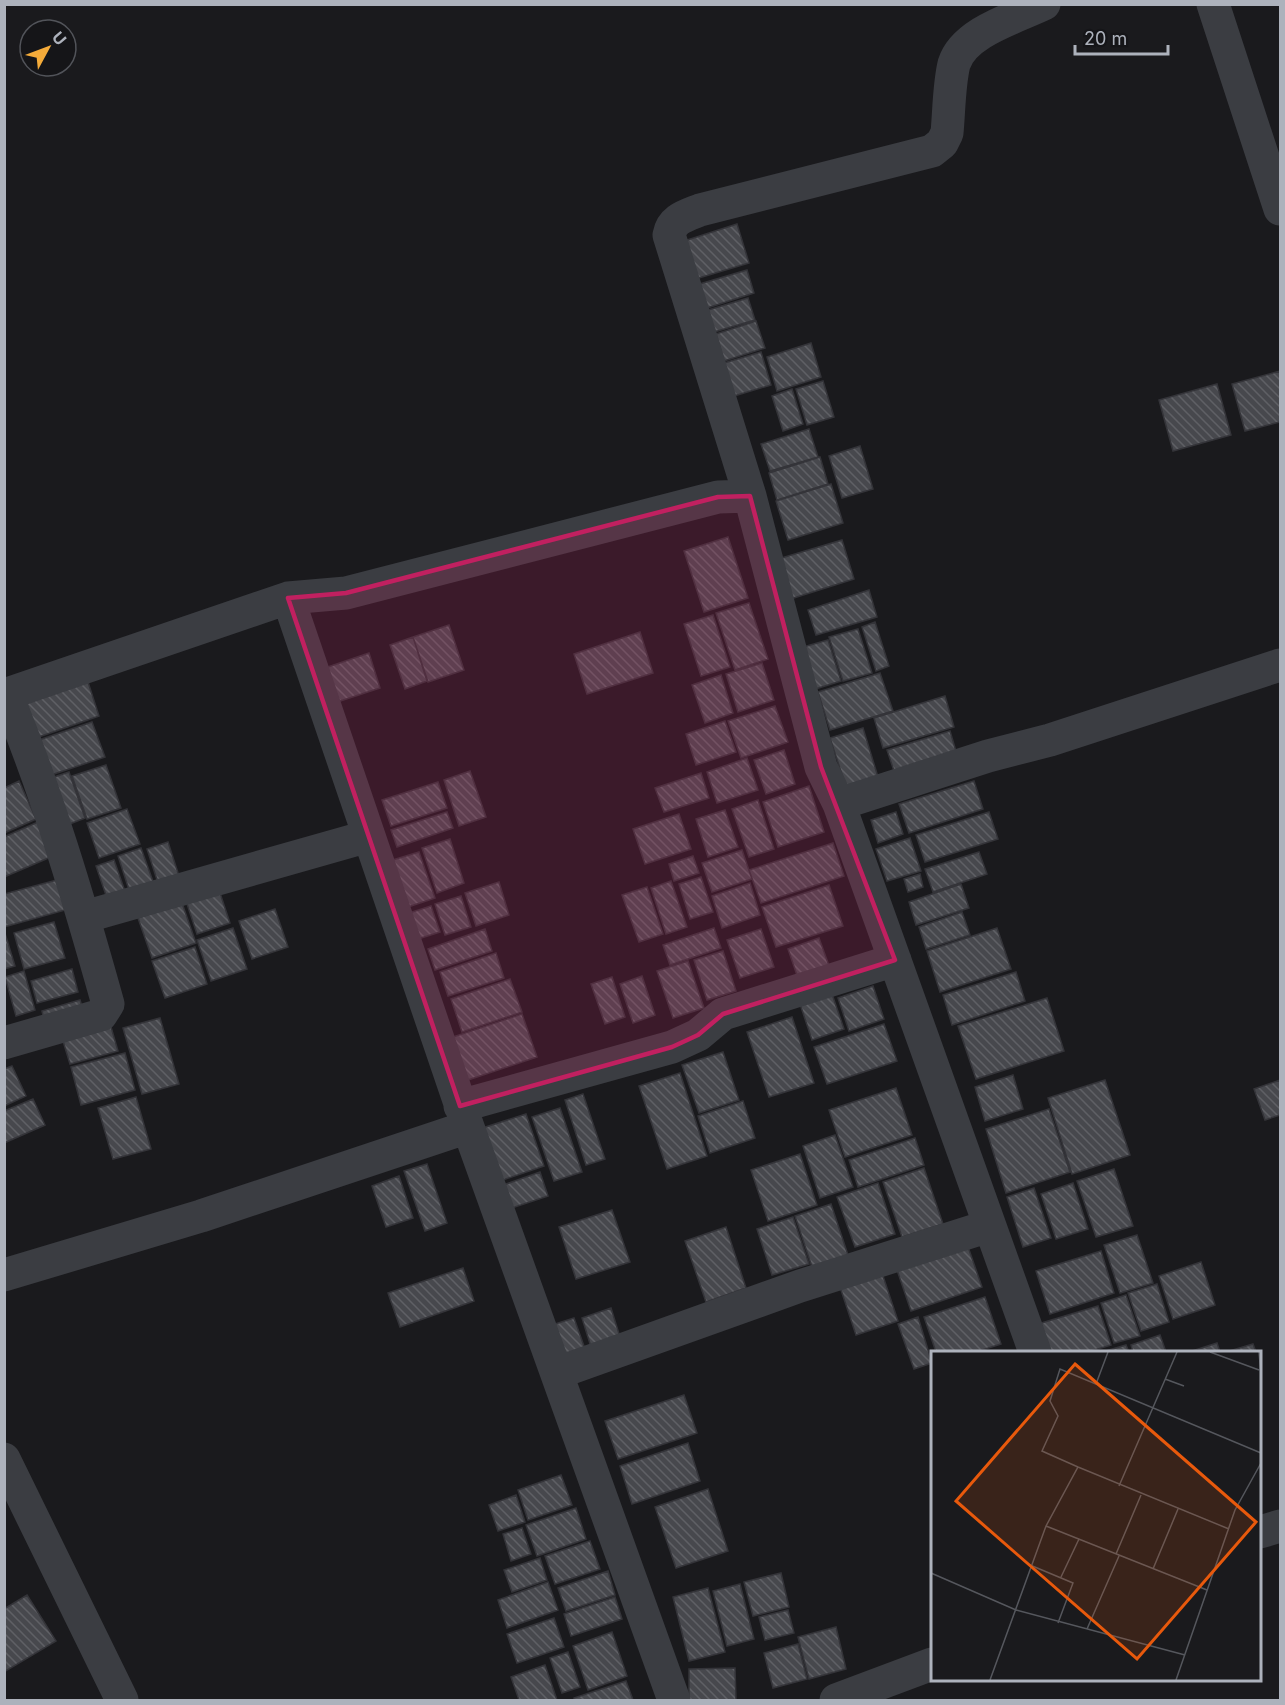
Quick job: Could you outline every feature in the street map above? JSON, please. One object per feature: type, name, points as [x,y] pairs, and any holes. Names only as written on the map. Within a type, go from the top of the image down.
[{"type":"street","points":[[1034,1351],[839,804],[821,767],[750,496],[669,235],[670,226],[676,220],[699,210],[932,151],[942,143],[947,133],[954,65],[961,50],[974,37],[1044,4]]},
{"type":"street","points":[[1214,4],[1280,209]]},
{"type":"street","points":[[4,1043],[101,1015],[108,1004],[84,917],[26,742],[5,695],[288,598],[346,593],[718,496],[750,496]]},
{"type":"street","points":[[288,598],[464,1116],[674,1701]]},
{"type":"street","points":[[839,804],[988,756],[1050,740],[1281,665]]},
{"type":"street","points":[[84,917],[369,836]]},
{"type":"street","points":[[4,1275],[201,1216],[464,1116],[672,1047],[698,1035],[723,1014],[895,960]]},
{"type":"street","points":[[556,1373],[800,1286],[989,1226]]},
{"type":"street","points":[[4,1460],[122,1701]]},
{"type":"street","points":[[1261,1532],[1281,1526]]},
{"type":"street","points":[[836,1701],[931,1665]]},
{"type":"highlighted area","points":[[750,496],[821,767],[895,960],[723,1014],[698,1035],[672,1047],[460,1106],[288,598],[346,593],[718,497]]},
{"type":"building","points":[[737,224],[749,263],[692,280],[681,242]]},
{"type":"building","points":[[747,270],[754,293],[704,309],[696,285]]},
{"type":"building","points":[[748,298],[755,320],[704,335],[698,313]]},
{"type":"building","points":[[756,321],[765,348],[724,361],[716,334]]},
{"type":"building","points":[[811,343],[821,377],[777,391],[767,357]]},
{"type":"building","points":[[761,352],[771,385],[734,396],[724,363]]},
{"type":"building","points":[[1280,371],[1280,422],[1245,431],[1232,384]]},
{"type":"building","points":[[823,381],[834,417],[807,425],[796,389]]},
{"type":"building","points":[[1217,384],[1231,435],[1173,451],[1159,400]]},
{"type":"building","points":[[792,389],[803,424],[783,431],[772,396]]},
{"type":"building","points":[[809,429],[818,457],[770,471],[761,444]]},
{"type":"building","points":[[860,446],[873,489],[842,498],[829,456]]},
{"type":"building","points":[[820,457],[828,484],[777,500],[769,473]]},
{"type":"building","points":[[831,484],[843,523],[788,540],[776,501]]},
{"type":"building","points":[[728,537],[748,598],[704,612],[684,551]]},
{"type":"building","points":[[842,540],[854,579],[781,602],[768,562]]},
{"type":"building","points":[[869,590],[877,617],[816,635],[808,610]]},
{"type":"building","points":[[749,603],[768,659],[735,670],[716,613]]},
{"type":"building","points":[[713,615],[730,667],[701,676],[684,624]]},
{"type":"building","points":[[875,622],[889,666],[876,671],[862,627]]},
{"type":"building","points":[[449,625],[464,670],[428,682],[413,637]]},
{"type":"building","points":[[858,629],[872,673],[843,681],[829,637]]},
{"type":"building","points":[[640,632],[653,673],[587,694],[574,654]]},
{"type":"building","points":[[413,637],[427,681],[405,689],[390,645]]},
{"type":"building","points":[[828,640],[841,681],[809,691],[796,649]]},
{"type":"building","points":[[369,653],[380,688],[331,704],[319,670]]},
{"type":"building","points":[[762,663],[774,700],[738,712],[726,674]]},
{"type":"building","points":[[880,673],[893,711],[830,730],[818,692]]},
{"type":"building","points":[[721,675],[733,713],[705,723],[692,685]]},
{"type":"building","points":[[88,682],[99,716],[30,740],[18,706]]},
{"type":"building","points":[[945,696],[954,727],[883,748],[874,718]]},
{"type":"building","points":[[775,706],[788,742],[741,758],[728,721]]},
{"type":"building","points":[[725,721],[736,752],[696,765],[686,734]]},
{"type":"building","points":[[92,722],[105,757],[45,777],[33,742]]},
{"type":"building","points":[[863,728],[878,777],[846,787],[830,738]]},
{"type":"building","points":[[950,731],[958,758],[896,777],[887,750]]},
{"type":"building","points":[[784,750],[795,784],[766,794],[754,760]]},
{"type":"building","points":[[747,758],[758,790],[717,803],[707,772]]},
{"type":"building","points":[[106,765],[121,808],[87,819],[72,776]]},
{"type":"building","points":[[470,771],[486,817],[459,826],[444,780]]},
{"type":"building","points":[[69,772],[85,818],[62,827],[45,780]]},
{"type":"building","points":[[701,773],[709,798],[664,812],[655,788]]},
{"type":"building","points":[[19,781],[36,819],[4,833],[4,788]]},
{"type":"building","points":[[974,781],[983,809],[909,833],[899,804]]},
{"type":"building","points":[[438,782],[447,808],[391,826],[382,800]]},
{"type":"building","points":[[809,786],[824,832],[778,847],[763,802]]},
{"type":"building","points":[[758,800],[774,849],[749,857],[732,809]]},
{"type":"building","points":[[127,809],[140,844],[99,858],[87,823]]},
{"type":"building","points":[[725,810],[738,847],[708,857],[696,819]]},
{"type":"building","points":[[447,812],[453,828],[397,847],[391,830]]},
{"type":"building","points":[[896,812],[903,834],[878,843],[871,820]]},
{"type":"building","points":[[989,812],[998,839],[925,862],[916,835]]},
{"type":"building","points":[[679,814],[691,849],[645,864],[633,829]]},
{"type":"building","points":[[38,822],[53,856],[4,877],[4,837]]},
{"type":"building","points":[[910,838],[921,871],[887,881],[876,849]]},
{"type":"building","points":[[450,839],[464,883],[437,893],[422,848]]},
{"type":"building","points":[[168,842],[180,879],[159,886],[147,849]]},
{"type":"building","points":[[833,843],[844,876],[761,903],[749,870]]},
{"type":"building","points":[[141,848],[155,887],[131,896],[118,856]]},
{"type":"building","points":[[742,850],[752,879],[712,892],[702,863]]},
{"type":"building","points":[[419,852],[435,898],[402,909],[386,862]]},
{"type":"building","points":[[979,852],[987,874],[933,892],[925,869]]},
{"type":"building","points":[[693,856],[699,873],[674,881],[669,864]]},
{"type":"building","points":[[114,860],[127,897],[109,904],[96,866]]},
{"type":"building","points":[[920,874],[923,887],[908,892],[904,879]]},
{"type":"building","points":[[701,877],[713,912],[690,919],[679,884]]},
{"type":"building","points":[[57,880],[65,910],[4,927],[4,894]]},
{"type":"building","points":[[671,881],[687,927],[666,934],[651,888]]},
{"type":"building","points":[[499,882],[509,915],[476,926],[465,893]]},
{"type":"building","points":[[750,883],[760,915],[722,928],[712,896]]},
{"type":"building","points":[[961,884],[969,908],[916,925],[909,902]]},
{"type":"building","points":[[829,885],[843,926],[776,947],[762,907]]},
{"type":"building","points":[[647,887],[663,934],[639,942],[622,895]]},
{"type":"building","points":[[219,890],[230,923],[197,934],[186,901]]},
{"type":"building","points":[[461,896],[471,927],[445,935],[435,904]]},
{"type":"building","points":[[182,903],[196,943],[152,958],[138,918]]},
{"type":"building","points":[[431,906],[440,932],[415,940],[406,914]]},
{"type":"building","points":[[275,909],[288,947],[252,959],[239,921]]},
{"type":"building","points":[[962,912],[970,935],[926,949],[919,927]]},
{"type":"building","points":[[54,922],[65,958],[24,969],[14,933]]},
{"type":"building","points":[[233,928],[247,969],[211,981],[197,940]]},
{"type":"building","points":[[714,928],[721,948],[670,965],[663,945]]},
{"type":"building","points":[[997,928],[1011,969],[940,992],[927,951]]},
{"type":"building","points":[[485,929],[492,951],[435,970],[428,949]]},
{"type":"building","points":[[761,929],[774,967],[740,978],[727,940]]},
{"type":"building","points":[[4,930],[15,966],[4,969]]},
{"type":"building","points":[[819,938],[832,974],[800,984],[788,949]]},
{"type":"building","points":[[195,947],[207,984],[165,998],[152,961]]},
{"type":"building","points":[[723,951],[736,991],[707,1000],[694,960]]},
{"type":"building","points":[[496,953],[504,978],[448,996],[440,972]]},
{"type":"building","points":[[688,961],[704,1008],[673,1018],[657,971]]},
{"type":"building","points":[[72,969],[78,992],[37,1003],[31,981]]},
{"type":"building","points":[[24,971],[35,1010],[16,1016],[5,977]]},
{"type":"building","points":[[1016,972],[1025,1001],[952,1025],[943,995]]},
{"type":"building","points":[[642,976],[655,1015],[633,1023],[620,984]]},
{"type":"building","points":[[612,977],[625,1017],[605,1024],[591,984]]},
{"type":"building","points":[[510,979],[522,1012],[462,1032],[451,999]]},
{"type":"building","points":[[873,986],[884,1019],[849,1031],[838,998]]},
{"type":"building","points":[[832,994],[844,1029],[812,1040],[800,1004]]},
{"type":"building","points":[[1047,998],[1064,1051],[976,1079],[958,1026]]},
{"type":"building","points":[[80,1000],[85,1017],[46,1028],[42,1011]]},
{"type":"building","points":[[522,1014],[537,1057],[468,1080],[453,1037]]},
{"type":"building","points":[[792,1017],[814,1083],[769,1097],[747,1032]]},
{"type":"building","points":[[160,1018],[179,1084],[142,1094],[123,1028]]},
{"type":"building","points":[[884,1024],[897,1061],[827,1084],[814,1047]]},
{"type":"building","points":[[111,1027],[118,1051],[70,1064],[63,1041]]},
{"type":"building","points":[[723,1052],[739,1100],[699,1113],[682,1065]]},
{"type":"building","points":[[125,1053],[135,1090],[81,1105],[71,1067]]},
{"type":"building","points":[[12,1066],[26,1096],[4,1106],[4,1069]]},
{"type":"building","points":[[680,1073],[707,1156],[667,1169],[639,1086]]},
{"type":"building","points":[[1013,1075],[1023,1109],[985,1121],[975,1087]]},
{"type":"building","points":[[1105,1080],[1130,1155],[1072,1174],[1048,1098]]},
{"type":"building","points":[[1280,1080],[1280,1115],[1265,1120],[1254,1089]]},
{"type":"building","points":[[896,1088],[912,1135],[845,1157],[829,1110]]},
{"type":"building","points":[[583,1094],[605,1159],[586,1165],[565,1100]]},
{"type":"building","points":[[136,1097],[151,1149],[113,1159],[98,1108]]},
{"type":"building","points":[[33,1099],[45,1125],[4,1143],[4,1111]]},
{"type":"building","points":[[743,1101],[755,1138],[710,1153],[698,1116]]},
{"type":"building","points":[[560,1108],[582,1172],[554,1181],[532,1117]]},
{"type":"building","points":[[1049,1109],[1070,1172],[1006,1193],[986,1129]]},
{"type":"building","points":[[526,1114],[544,1166],[491,1184],[473,1131]]},
{"type":"building","points":[[835,1135],[853,1187],[820,1198],[803,1146]]},
{"type":"building","points":[[915,1138],[924,1165],[858,1187],[849,1160]]},
{"type":"building","points":[[800,1154],[817,1205],[768,1221],[751,1170]]},
{"type":"building","points":[[427,1164],[447,1223],[425,1231],[404,1171]]},
{"type":"building","points":[[924,1168],[943,1224],[902,1237],[883,1182]]},
{"type":"building","points":[[1114,1169],[1133,1226],[1096,1237],[1077,1181]]},
{"type":"building","points":[[540,1172],[548,1196],[500,1212],[492,1189]]},
{"type":"building","points":[[399,1176],[413,1218],[386,1227],[372,1186]]},
{"type":"building","points":[[878,1183],[895,1234],[855,1247],[837,1197]]},
{"type":"building","points":[[1073,1183],[1088,1229],[1056,1239],[1041,1194]]},
{"type":"building","points":[[1034,1188],[1051,1238],[1023,1247],[1007,1197]]},
{"type":"building","points":[[831,1204],[848,1255],[812,1267],[795,1216]]},
{"type":"building","points":[[612,1210],[630,1262],[576,1279],[559,1227]]},
{"type":"building","points":[[793,1217],[809,1264],[772,1275],[757,1229]]},
{"type":"building","points":[[726,1227],[746,1288],[706,1302],[685,1241]]},
{"type":"building","points":[[1137,1235],[1153,1283],[1120,1293],[1104,1245]]},
{"type":"building","points":[[966,1241],[982,1287],[911,1311],[895,1264]]},
{"type":"building","points":[[1101,1251],[1114,1293],[1050,1314],[1036,1271]]},
{"type":"building","points":[[1201,1262],[1215,1305],[1173,1319],[1159,1276]]},
{"type":"building","points":[[463,1268],[474,1301],[400,1327],[388,1293]]},
{"type":"building","points":[[881,1270],[898,1321],[856,1335],[839,1284]]},
{"type":"building","points":[[1157,1284],[1169,1322],[1141,1331],[1128,1293]]},
{"type":"building","points":[[1126,1295],[1140,1336],[1114,1343],[1101,1303]]},
{"type":"building","points":[[985,1297],[1001,1344],[979,1351],[936,1351],[924,1317]]},
{"type":"building","points":[[1098,1306],[1111,1345],[1091,1351],[1048,1351],[1038,1324]]},
{"type":"building","points":[[611,1308],[620,1337],[591,1347],[582,1318]]},
{"type":"building","points":[[918,1317],[931,1363],[914,1369],[898,1324]]},
{"type":"building","points":[[574,1318],[585,1349],[562,1357],[552,1325]]},
{"type":"building","points":[[1160,1335],[1166,1351],[1133,1351],[1131,1345]]},
{"type":"building","points":[[1217,1343],[1220,1351],[1192,1351]]},
{"type":"building","points":[[1253,1344],[1256,1351],[1229,1351]]},
{"type":"building","points":[[1126,1345],[1129,1351],[1105,1351]]},
{"type":"building","points":[[684,1395],[697,1433],[618,1459],[605,1421]]},
{"type":"building","points":[[688,1443],[700,1481],[632,1504],[620,1466]]},
{"type":"building","points":[[561,1475],[572,1505],[528,1520],[518,1490]]},
{"type":"building","points":[[708,1489],[728,1551],[676,1568],[655,1507]]},
{"type":"building","points":[[516,1495],[525,1522],[498,1531],[489,1505]]},
{"type":"building","points":[[576,1508],[586,1539],[537,1556],[526,1525]]},
{"type":"building","points":[[522,1528],[531,1554],[511,1561],[503,1534]]},
{"type":"building","points":[[590,1541],[600,1569],[555,1584],[545,1556]]},
{"type":"building","points":[[540,1558],[547,1580],[512,1592],[504,1570]]},
{"type":"building","points":[[608,1571],[615,1595],[566,1611],[558,1588]]},
{"type":"building","points":[[781,1573],[789,1607],[753,1616],[744,1582]]},
{"type":"building","points":[[548,1582],[558,1610],[507,1628],[498,1600]]},
{"type":"building","points":[[740,1584],[754,1639],[727,1646],[713,1591]]},
{"type":"building","points":[[708,1588],[725,1652],[689,1661],[673,1597]]},
{"type":"building","points":[[27,1595],[56,1641],[4,1672],[4,1609]]},
{"type":"building","points":[[615,1597],[622,1619],[571,1636],[564,1614]]},
{"type":"building","points":[[788,1610],[794,1633],[765,1640],[759,1617]]},
{"type":"building","points":[[554,1618],[564,1647],[517,1663],[507,1634]]},
{"type":"building","points":[[836,1627],[846,1669],[809,1679],[798,1637]]},
{"type":"building","points":[[612,1632],[627,1676],[588,1690],[573,1646]]},
{"type":"building","points":[[798,1644],[807,1679],[773,1688],[764,1653]]},
{"type":"building","points":[[568,1652],[580,1687],[562,1693],[550,1658]]},
{"type":"building","points":[[545,1665],[557,1700],[519,1700],[511,1677]]},
{"type":"building","points":[[735,1668],[736,1700],[689,1700],[689,1669]]},
{"type":"building","points":[[626,1681],[633,1700],[574,1700],[574,1698]]}]
